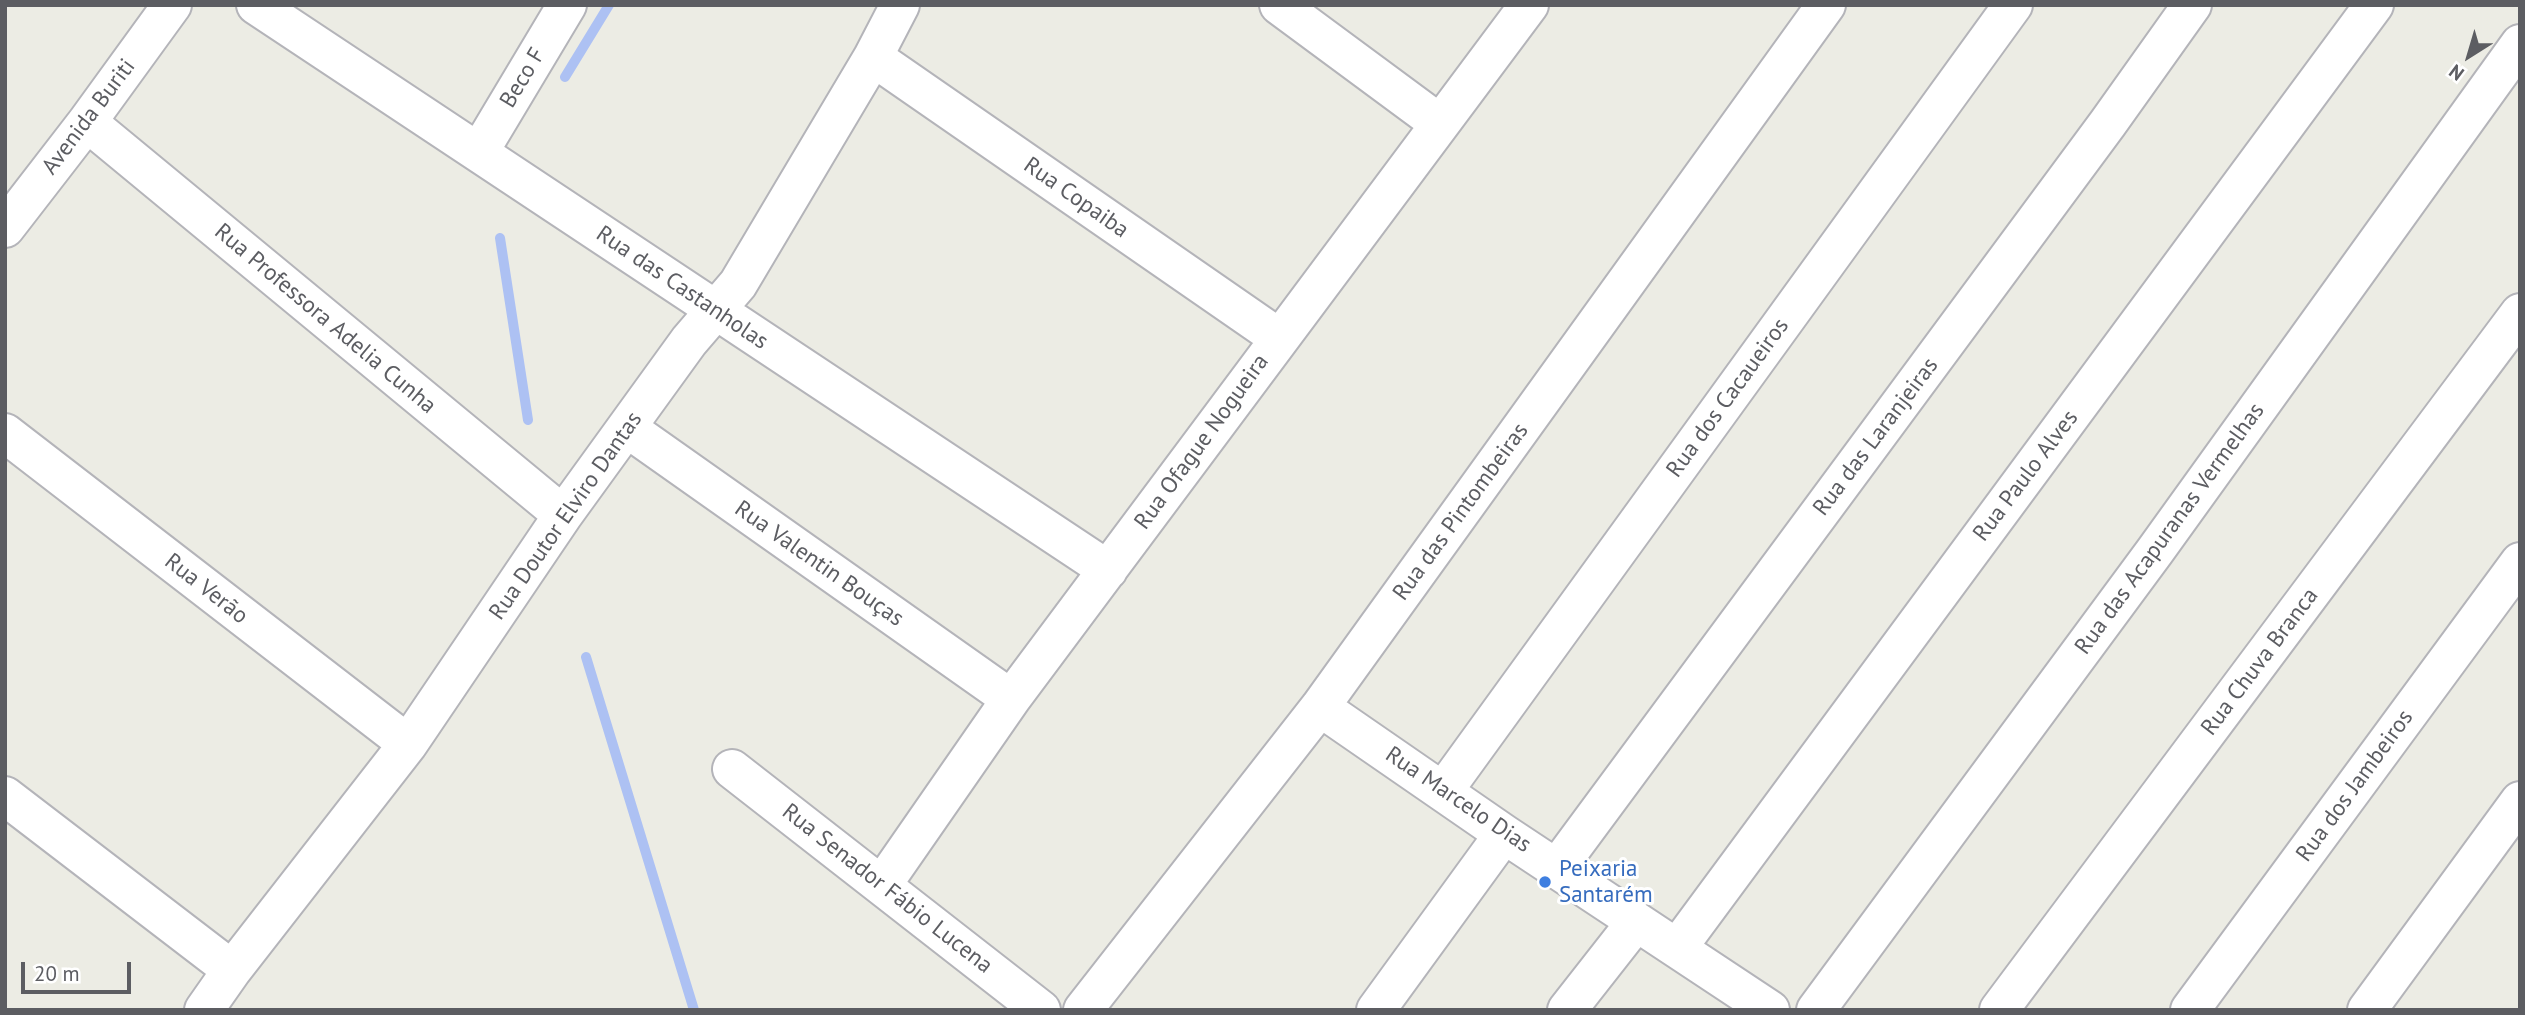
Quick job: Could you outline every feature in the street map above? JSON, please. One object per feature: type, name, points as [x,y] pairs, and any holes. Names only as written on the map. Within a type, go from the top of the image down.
[{"type":"street","name":"Avenida Buriti","points":[[5,228],[172,5]]},
{"type":"street","name":"Rua das Castanholas","points":[[256,5],[1108,570]]},
{"type":"street","name":"Beco F","points":[[479,152],[567,5]]},
{"type":"street","name":"Rua Doutor Elviro Dantas","points":[[204,1010],[232,970],[408,744],[563,515],[690,341],[738,284],[873,57],[900,5]]},
{"type":"street","points":[[1279,5],[1440,124]]},
{"type":"street","name":"Rua Ofague Nogueira","points":[[882,885],[1011,699],[1529,5]]},
{"type":"street","name":"Rua das Pintombeiras","points":[[1083,1010],[1320,707],[1826,5]]},
{"type":"street","name":"Rua dos Cacaueiros","points":[[1444,790],[2013,5]]},
{"type":"street","name":"Rua das Laranjeiras","points":[[1557,868],[2108,123],[2192,5]]},
{"type":"street","name":"Rua Paulo Alves","points":[[1678,947],[2374,5]]},
{"type":"street","name":"Rua das Acapuranas Vermelhas","points":[[1816,1010],[2163,540],[2520,44]]},
{"type":"street","name":"Rua Copaiba","points":[[873,57],[1279,338]]},
{"type":"street","name":"Rua Professora Adelia Cunha","points":[[87,122],[563,515]]},
{"type":"street","name":"Rua Chuva Branca","points":[[1999,1010],[2520,313]]},
{"type":"street","name":"Rua Valentin Bouças","points":[[627,428],[1011,699]]},
{"type":"street","name":"Rua Verão","points":[[5,433],[408,744]]},
{"type":"street","name":"Rua dos Jambeiros","points":[[2190,1010],[2520,562]]},
{"type":"street","name":"Rua Marcelo Dias","points":[[1320,707],[1444,790],[1504,834],[1678,947],[1754,1006]]},
{"type":"street","name":"Rua Senador Fábio Lucena","points":[[732,769],[1041,1010]]},
{"type":"street","points":[[5,796],[232,970]]},
{"type":"street","points":[[2367,1010],[2520,801]]},
{"type":"street","points":[[1376,1010],[1504,834]]},
{"type":"street","points":[[1567,1010],[1636,922]]},
{"type":"waterway","points":[[565,77],[609,5]]},
{"type":"waterway","points":[[500,238],[528,420]]},
{"type":"waterway","points":[[586,657],[694,1010]]},
{"type":"place","name":"Peixaria Santarém","points":[[1545,882]]}]
